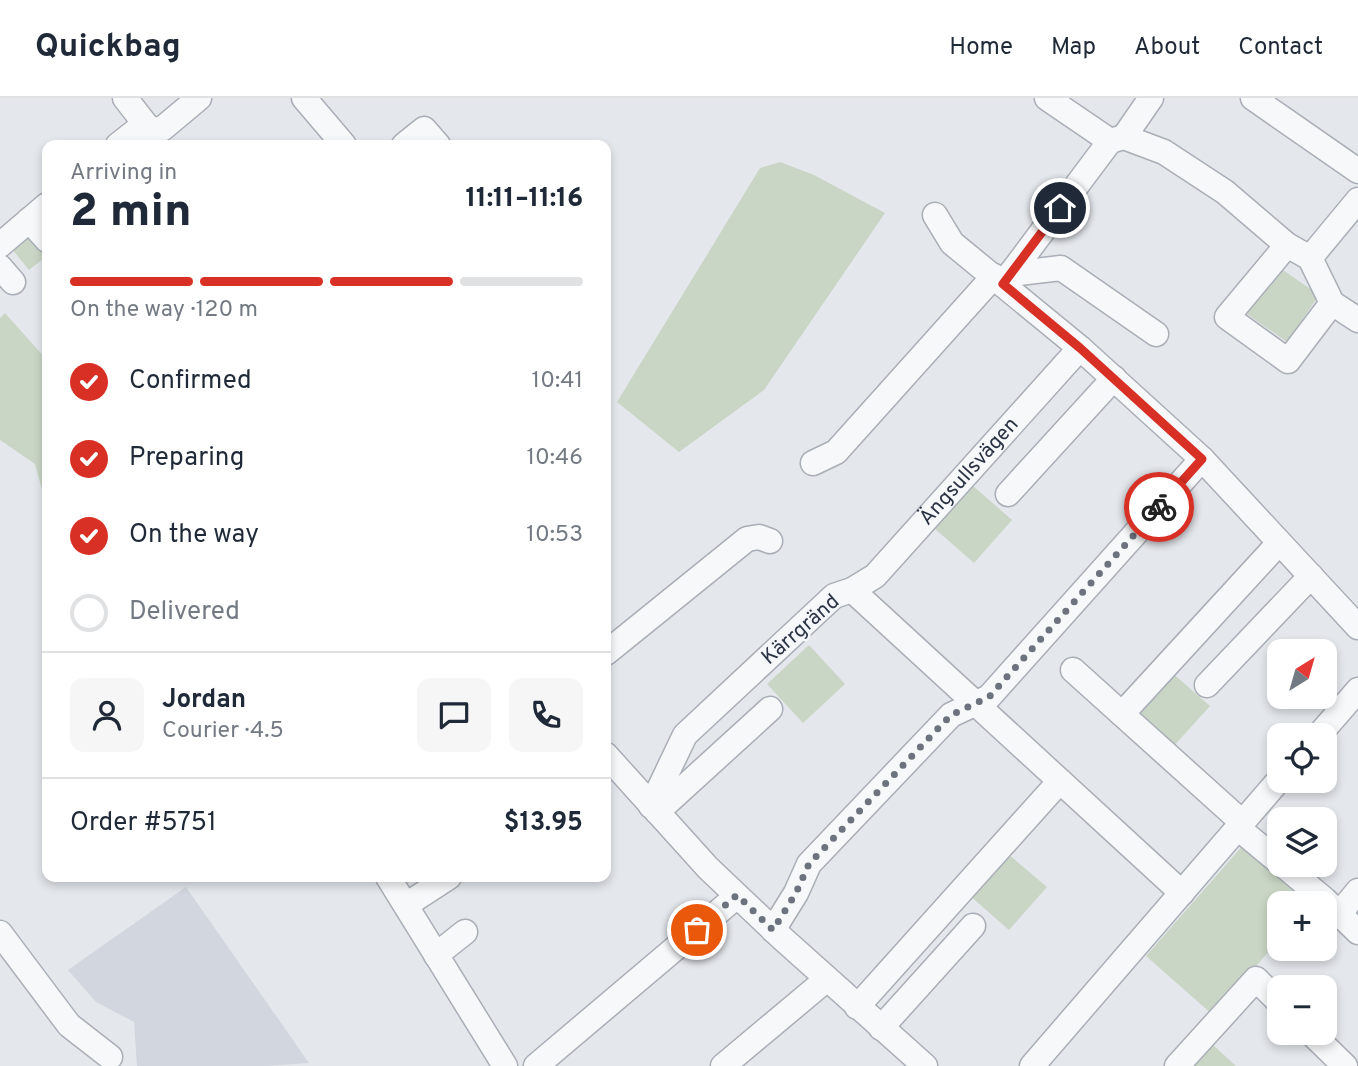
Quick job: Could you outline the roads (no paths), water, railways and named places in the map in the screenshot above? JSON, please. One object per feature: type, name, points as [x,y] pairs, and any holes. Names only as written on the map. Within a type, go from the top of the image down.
[{"type":"street","points":[[125,98],[151,137]]},
{"type":"street","points":[[151,137],[199,98]]},
{"type":"street","points":[[304,98],[340,140]]},
{"type":"street","points":[[1047,98],[1117,139],[1164,152],[1225,192],[1287,245],[1310,258],[1332,303],[1358,320]]},
{"type":"street","points":[[813,463],[836,452],[1002,278],[1151,98]]},
{"type":"street","points":[[1253,98],[1358,171]]},
{"type":"street","points":[[410,140],[424,129],[434,140]]},
{"type":"street","points":[[124,140],[137,130],[151,137]]},
{"type":"street","points":[[1310,258],[1358,200]]},
{"type":"street","points":[[0,245],[38,212]]},
{"type":"street","points":[[935,215],[952,243],[1002,278],[1202,459],[1356,621]]},
{"type":"street","points":[[1287,245],[1227,317],[1287,361],[1332,303]]},
{"type":"street","points":[[1002,278],[1061,268],[1156,334]]},
{"type":"street","name":"Ängsullsvägen","points":[[852,590],[875,576],[1080,348]]},
{"type":"street","points":[[1008,494],[1061,424],[1109,374]]},
{"type":"street","points":[[773,930],[796,893],[809,864],[951,715],[989,697],[1202,459]]},
{"type":"street","points":[[611,649],[747,539],[759,537],[770,541]]},
{"type":"street","points":[[1122,714],[1279,543]]},
{"type":"street","points":[[1207,685],[1258,617],[1305,570]]},
{"type":"street","name":"Kärrgränd","points":[[659,814],[685,734],[834,596],[852,590],[1182,892]]},
{"type":"street","points":[[1073,670],[1267,850]]},
{"type":"street","points":[[1329,723],[1358,690]]},
{"type":"street","points":[[659,814],[714,771],[770,709]]},
{"type":"street","points":[[611,768],[773,930],[925,1066]]},
{"type":"street","points":[[857,1007],[1060,781]]},
{"type":"street","points":[[1032,1066],[1268,793]]},
{"type":"street","points":[[1297,877],[1358,932]]},
{"type":"street","points":[[391,882],[505,1066]]},
{"type":"street","points":[[406,905],[441,882]]},
{"type":"street","points":[[1339,914],[1358,891]]},
{"type":"street","points":[[536,1066],[737,895]]},
{"type":"street","points":[[886,1032],[973,926]]},
{"type":"street","points":[[436,955],[465,932]]},
{"type":"street","points":[[0,933],[69,1025],[110,1057]]},
{"type":"street","points":[[723,1066],[827,979]]},
{"type":"street","points":[[1177,1066],[1256,979],[1267,990]]},
{"type":"street","points":[[1323,1045],[1345,1066]]}]
